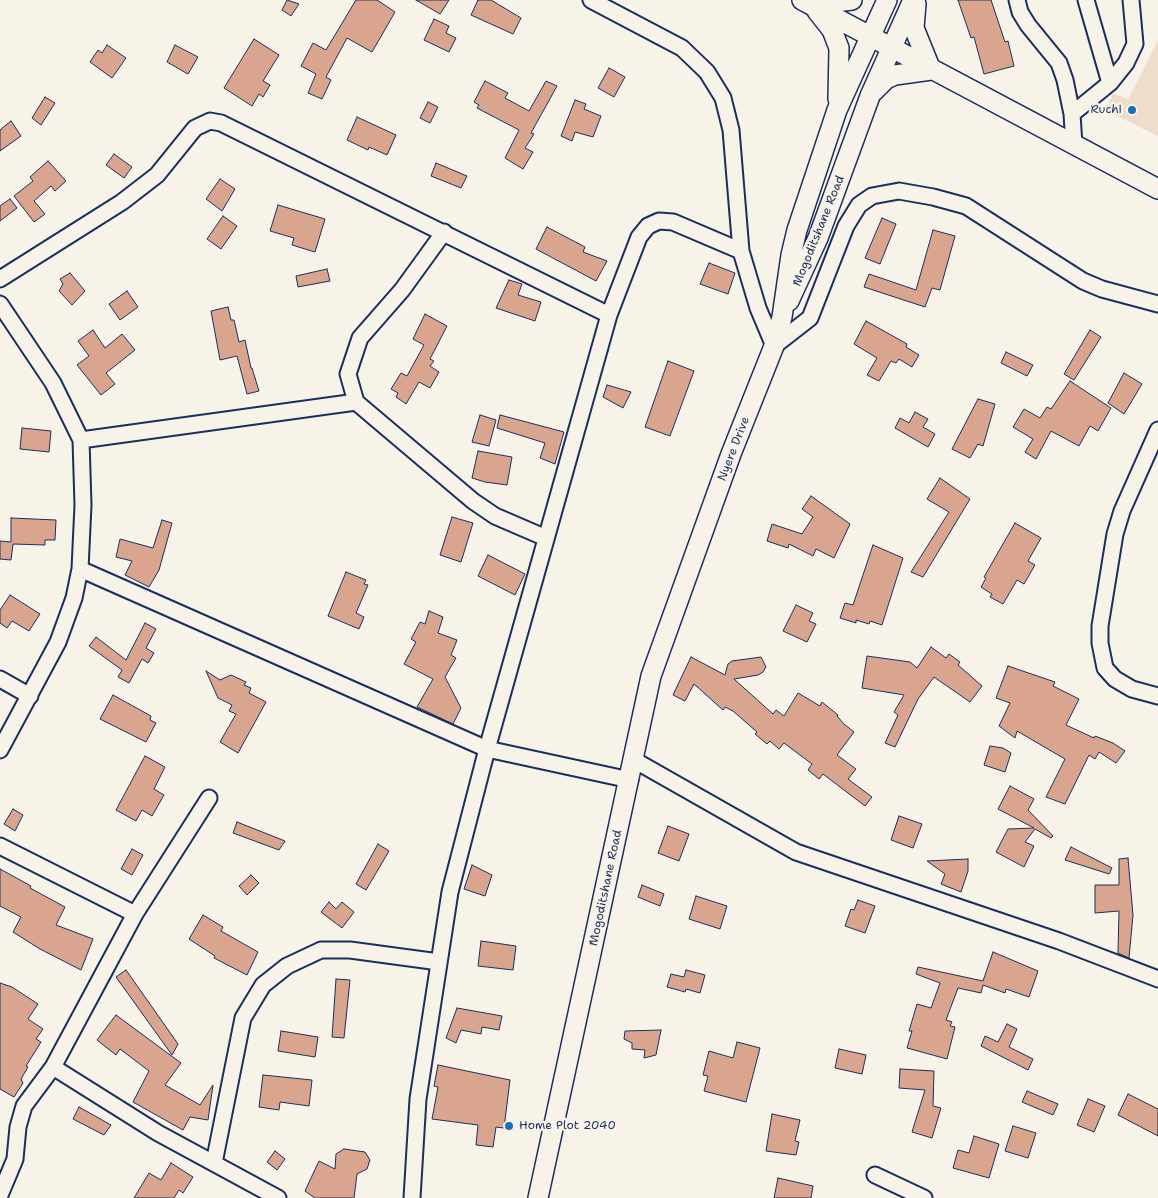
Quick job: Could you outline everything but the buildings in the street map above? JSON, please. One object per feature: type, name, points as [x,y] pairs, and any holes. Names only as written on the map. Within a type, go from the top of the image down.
[{"type":"main road","points":[[807,2],[852,0]]},
{"type":"main road","name":"Mogoditshane Road","points":[[782,317],[797,230],[837,110],[887,0]]},
{"type":"main road","points":[[915,0],[914,28],[931,70]]},
{"type":"main road","name":"Mogoditshane Road","points":[[782,317],[815,246],[870,96],[915,0]]},
{"type":"main road","points":[[807,2],[1158,190]]},
{"type":"main road","points":[[807,2],[832,30],[839,48],[837,110]]},
{"type":"main road","points":[[870,96],[886,79],[895,75],[931,70]]},
{"type":"main road","name":"Nyere Drive","points":[[684,581],[774,346],[782,317]]},
{"type":"main road","name":"Mogoditshane Road","points":[[538,1198],[651,676],[684,581]]},
{"type":"street","points":[[591,0],[682,48],[707,72],[723,98],[730,130],[741,251],[758,308],[774,346],[810,318],[846,226],[859,205],[872,196],[899,191],[933,196],[966,206],[1083,281],[1102,289],[1158,304]]},
{"type":"street","points":[[1017,0],[1020,12],[1028,25],[1059,63],[1065,80],[1072,114],[1074,145]]},
{"type":"street","points":[[1086,0],[1110,83]]},
{"type":"street","points":[[1072,114],[1110,83],[1126,63],[1135,44],[1131,0]]},
{"type":"street","points":[[0,280],[122,202],[156,175],[195,128],[210,121],[221,122],[609,315]]},
{"type":"street","points":[[412,1198],[418,1099],[450,892],[487,749],[609,315],[639,237],[648,226],[658,221],[674,222],[741,251]]},
{"type":"street","points":[[444,232],[402,290],[360,338],[348,374],[356,402],[473,501],[495,516],[546,538]]},
{"type":"street","points":[[0,304],[53,382],[81,440],[83,505],[80,569],[74,598],[58,642],[0,750]]},
{"type":"street","points":[[81,440],[356,402]]},
{"type":"street","points":[[1158,430],[1122,511],[1115,534],[1100,626],[1100,643],[1105,668],[1115,679],[1132,689],[1158,696]]},
{"type":"street","points":[[80,569],[487,749],[630,780]]},
{"type":"street","points":[[0,679],[30,696]]},
{"type":"street","points":[[634,760],[796,852],[1059,941],[1158,979]]},
{"type":"street","points":[[0,1195],[15,1159],[20,1114],[53,1067],[135,914],[209,798]]},
{"type":"street","points":[[0,846],[135,914]]},
{"type":"street","points":[[214,1164],[242,1018],[262,985],[287,966],[321,950],[350,950],[439,962]]},
{"type":"street","points":[[53,1067],[158,1133],[278,1198]]},
{"type":"street","points":[[875,1175],[924,1198]]},
{"type":"shaded area","points":[[1158,40],[1157,136],[1106,110],[1113,93],[1128,99]]},
{"type":"place","name":"Ruchi","points":[[1132,110]]},
{"type":"place","name":"Home Plot 2040","points":[[509,1126]]}]
